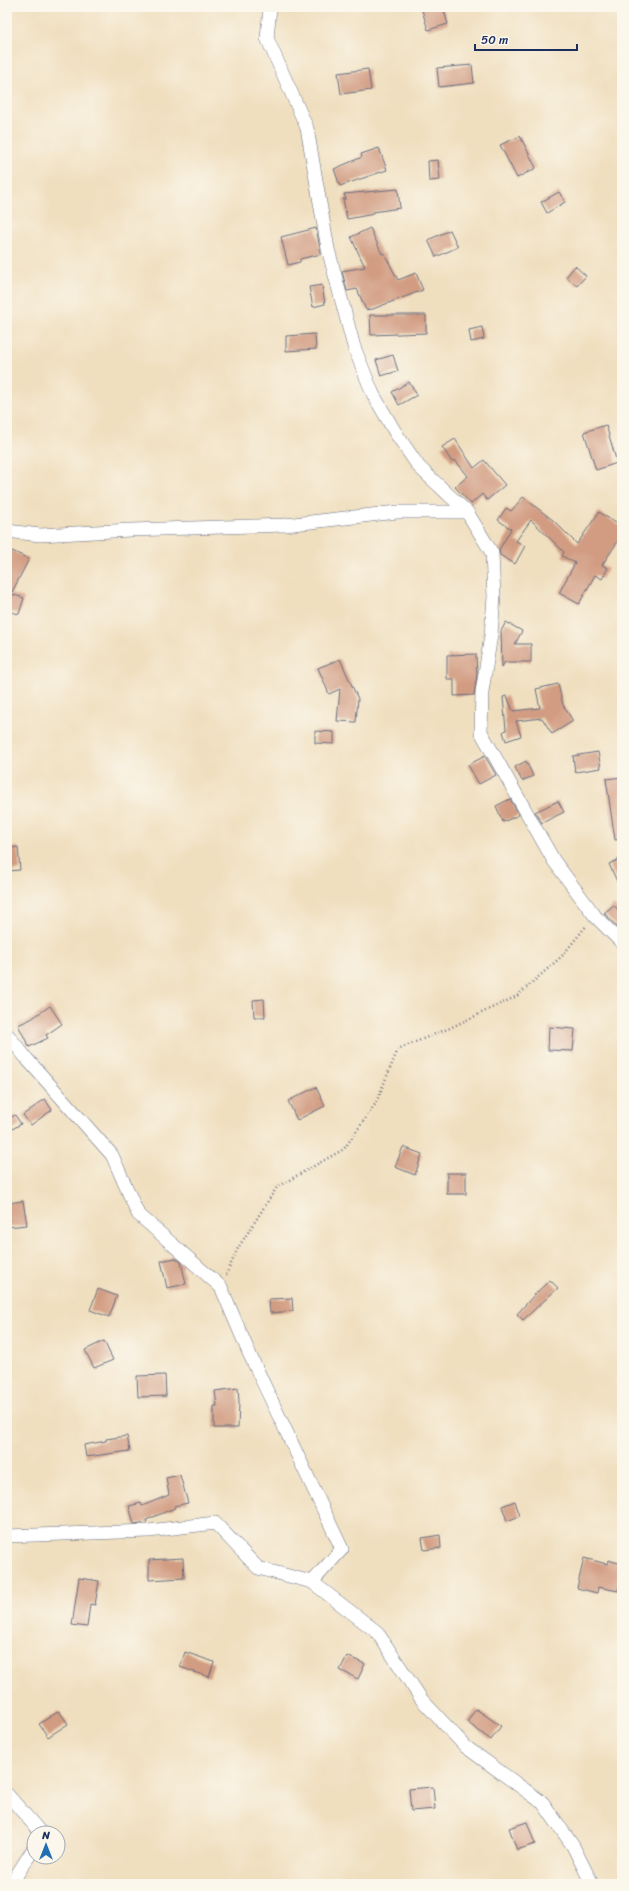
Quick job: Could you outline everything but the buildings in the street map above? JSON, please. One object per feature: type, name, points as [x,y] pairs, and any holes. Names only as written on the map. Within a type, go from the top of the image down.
[{"type":"street","points":[[270,7],[267,38],[306,128],[328,249],[354,347],[373,394],[403,444],[419,467],[467,512],[492,553],[494,597],[491,635],[482,692],[481,732],[554,861],[595,916],[622,942]]},
{"type":"street","points":[[7,531],[40,535],[131,530],[285,525],[397,512],[467,512]]},
{"type":"street","points":[[7,1034],[27,1059],[112,1155],[138,1214],[221,1287],[249,1353],[342,1549],[312,1582]]},
{"type":"street","points":[[7,1536],[148,1530],[215,1523],[258,1568],[312,1582],[377,1632],[422,1700],[466,1747],[543,1803],[573,1846],[592,1884]]},
{"type":"street","points":[[7,1794],[34,1825]]},
{"type":"street","points":[[11,1884],[26,1861]]},
{"type":"path","points":[[221,1287],[238,1248],[277,1187],[344,1149],[376,1103],[398,1049],[450,1028],[517,996],[562,956],[595,916]]}]
